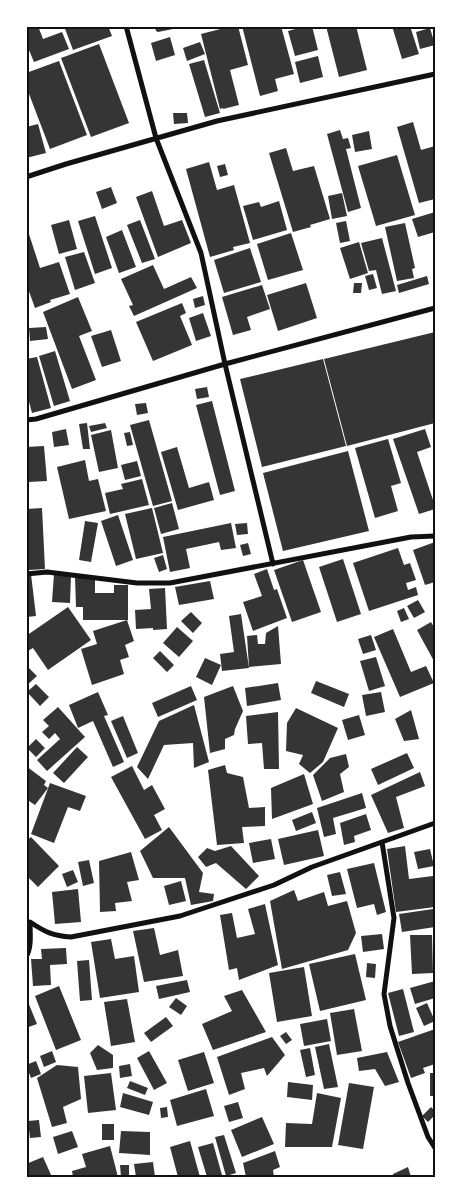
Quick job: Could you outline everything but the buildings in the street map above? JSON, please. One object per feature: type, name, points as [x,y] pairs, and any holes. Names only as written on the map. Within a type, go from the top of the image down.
[{"type":"street","points":[[126,26],[156,138],[201,253],[224,364],[273,564]]},
{"type":"street","points":[[26,177],[217,121],[435,74]]},
{"type":"street","points":[[26,420],[36,419],[224,364],[435,308]]},
{"type":"street","points":[[26,574],[47,572],[137,583],[170,583],[411,537],[435,536]]},
{"type":"street","points":[[28,920],[44,931],[58,936],[72,937],[180,916],[274,884],[312,867],[435,823]]},
{"type":"street","points":[[382,842],[394,918],[384,994],[390,1026],[408,1083],[428,1137],[435,1148]]},
{"type":"street","points":[[26,957],[30,944],[28,920]]}]
